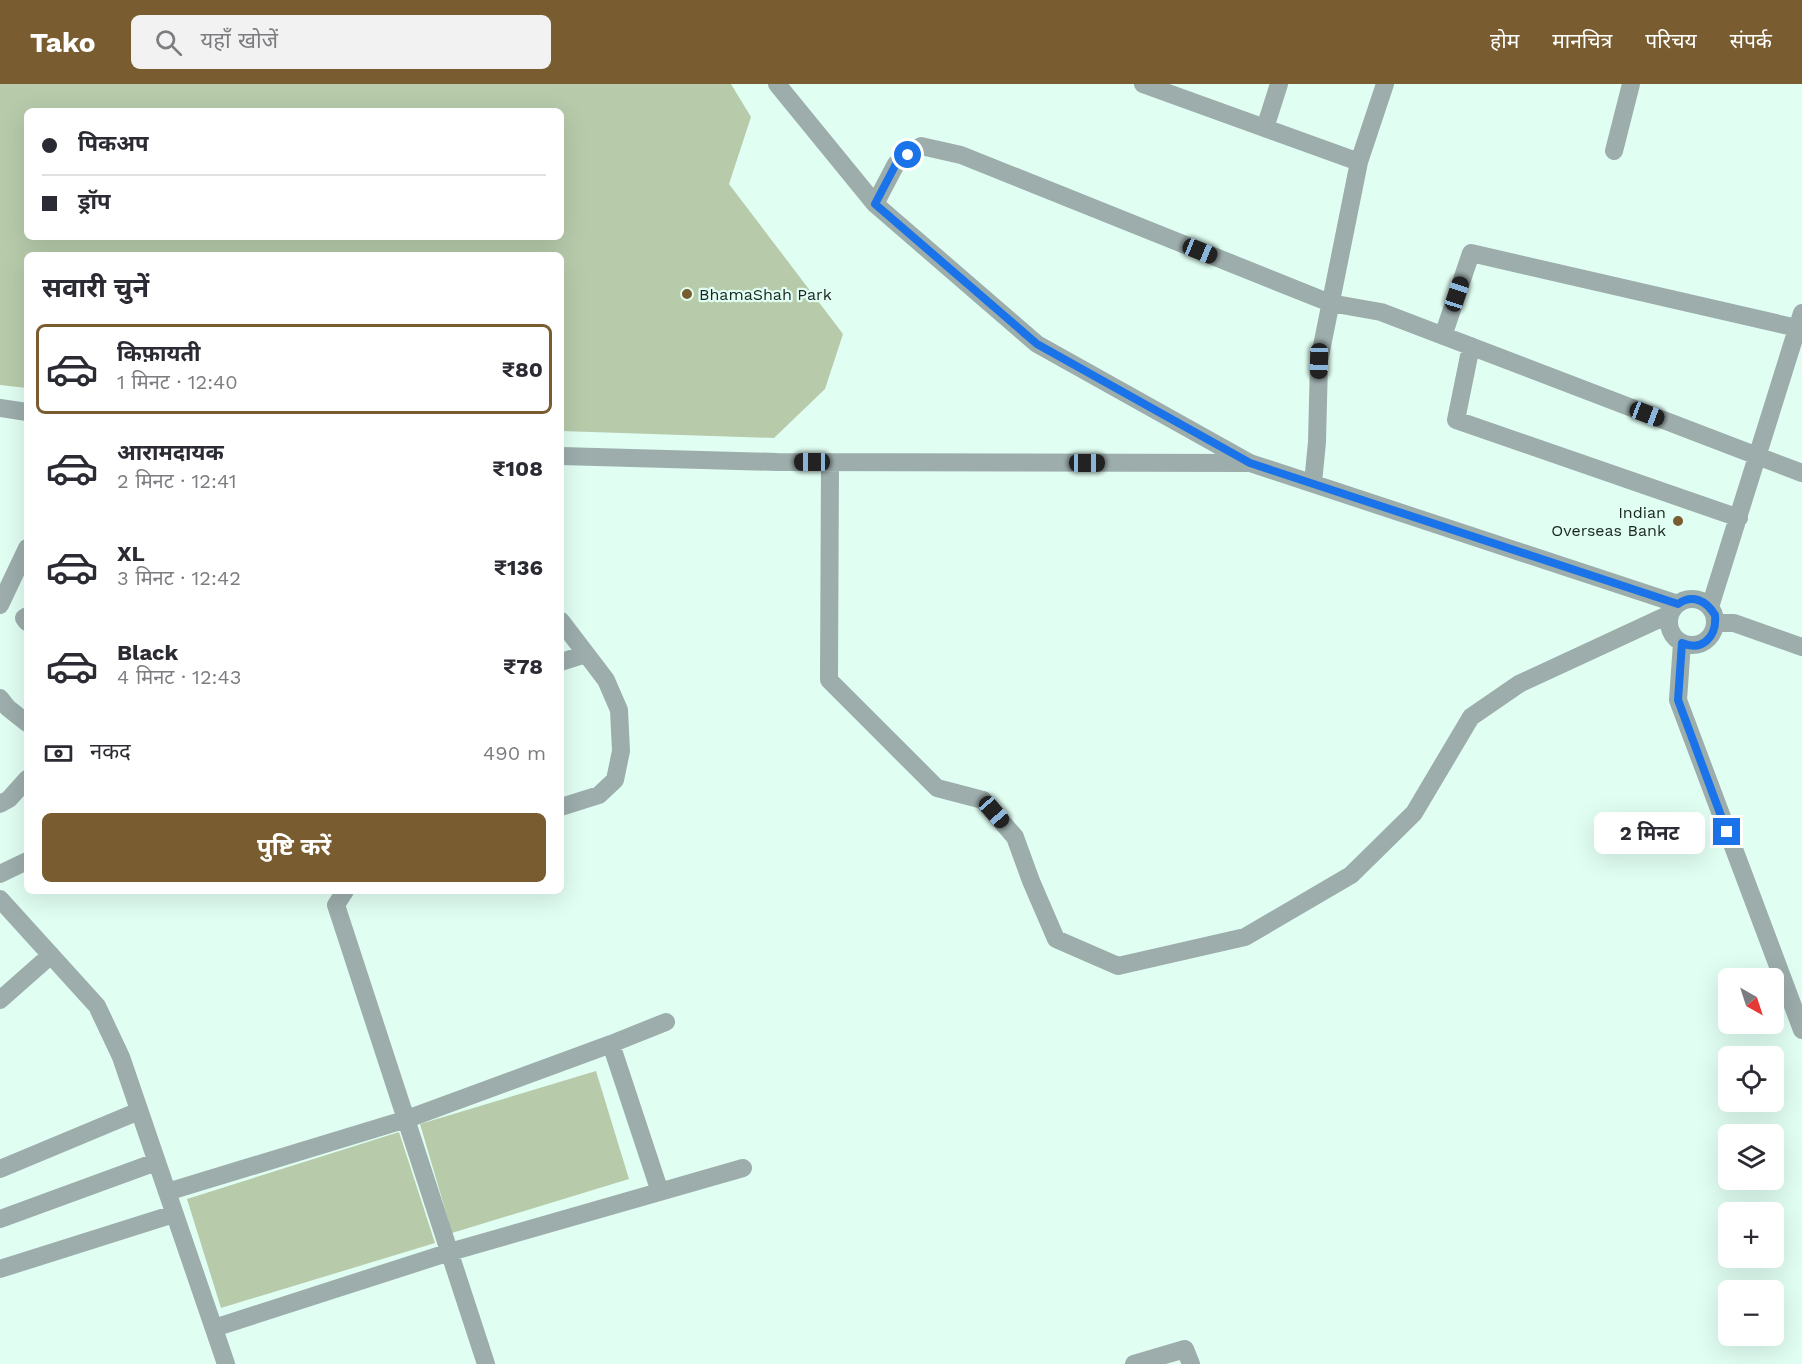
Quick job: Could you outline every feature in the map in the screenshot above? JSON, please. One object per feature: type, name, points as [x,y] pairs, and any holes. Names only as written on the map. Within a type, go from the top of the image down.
[{"type":"street","points":[[777,84],[875,204],[1037,344],[1250,463],[1674,609]]},
{"type":"street","points":[[1143,84],[1359,162]]},
{"type":"street","points":[[1265,128],[1279,84]]},
{"type":"street","points":[[1313,483],[1317,442],[1319,361],[1359,162],[1384,84]]},
{"type":"street","points":[[1614,151],[1631,84]]},
{"type":"street","points":[[875,204],[896,164],[921,146],[961,155],[1330,303],[1381,312],[1802,473]]},
{"type":"street","points":[[1443,336],[1471,253],[1800,320],[1738,518],[1713,615],[1714,630],[1706,642],[1692,646],[1682,643],[1673,636],[1670,630],[1674,609]]},
{"type":"street","points":[[1470,346],[1456,420],[1738,518]]},
{"type":"street","points":[[0,408],[24,412]]},
{"type":"street","points":[[564,456],[830,462],[1250,463]]},
{"type":"street","points":[[830,462],[829,680],[937,788],[983,800],[1009,829],[1015,837],[1056,939],[1118,966],[1245,937],[1350,875],[1414,813],[1471,717],[1519,684],[1674,609],[1689,599],[1704,602],[1713,615],[1802,647]]},
{"type":"street","points":[[0,605],[24,554]]},
{"type":"street","points":[[564,625],[606,680],[619,710],[621,751],[615,780],[598,795],[564,806]]},
{"type":"street","points":[[1682,643],[1678,700],[1802,1030]]},
{"type":"street","points":[[564,661],[586,654]]},
{"type":"street","points":[[0,698],[24,721]]},
{"type":"street","points":[[0,804],[9,799],[24,782]]},
{"type":"street","points":[[0,874],[24,862]]},
{"type":"street","points":[[343,894],[336,905],[486,1364]]},
{"type":"street","points":[[0,899],[97,1006],[121,1057],[226,1364]]},
{"type":"street","points":[[0,1000],[51,955]]},
{"type":"street","points":[[167,1192],[407,1119],[666,1022]]},
{"type":"street","points":[[611,1044],[660,1192]]},
{"type":"street","points":[[0,1169],[139,1111]]},
{"type":"street","points":[[0,1220],[156,1162]]},
{"type":"street","points":[[214,1328],[450,1252],[743,1168]]},
{"type":"street","points":[[0,1269],[174,1214]]},
{"type":"street","points":[[1134,1364],[1185,1349],[1191,1364]]},
{"type":"green space","name":"BhamaShah Park","points":[[0,84],[731,84],[751,117],[729,184],[843,334],[825,389],[774,438],[564,431],[564,252],[24,252],[24,388],[0,385]]},
{"type":"green space","points":[[596,1071],[629,1179],[452,1233],[420,1124]]},
{"type":"green space","points":[[399,1132],[435,1243],[221,1308],[187,1199]]},
{"type":"place","name":"BhamaShah Park","points":[[687,294]]},
{"type":"place","name":"Indian Overseas Bank","points":[[1678,521]]},
{"type":"route","points":[[908,155],[896,164],[875,204],[1037,344],[1250,463],[1678,604],[1689,599],[1704,602],[1715,615],[1716,623],[1706,642],[1692,646],[1682,643],[1678,700],[1727,832]]}]
